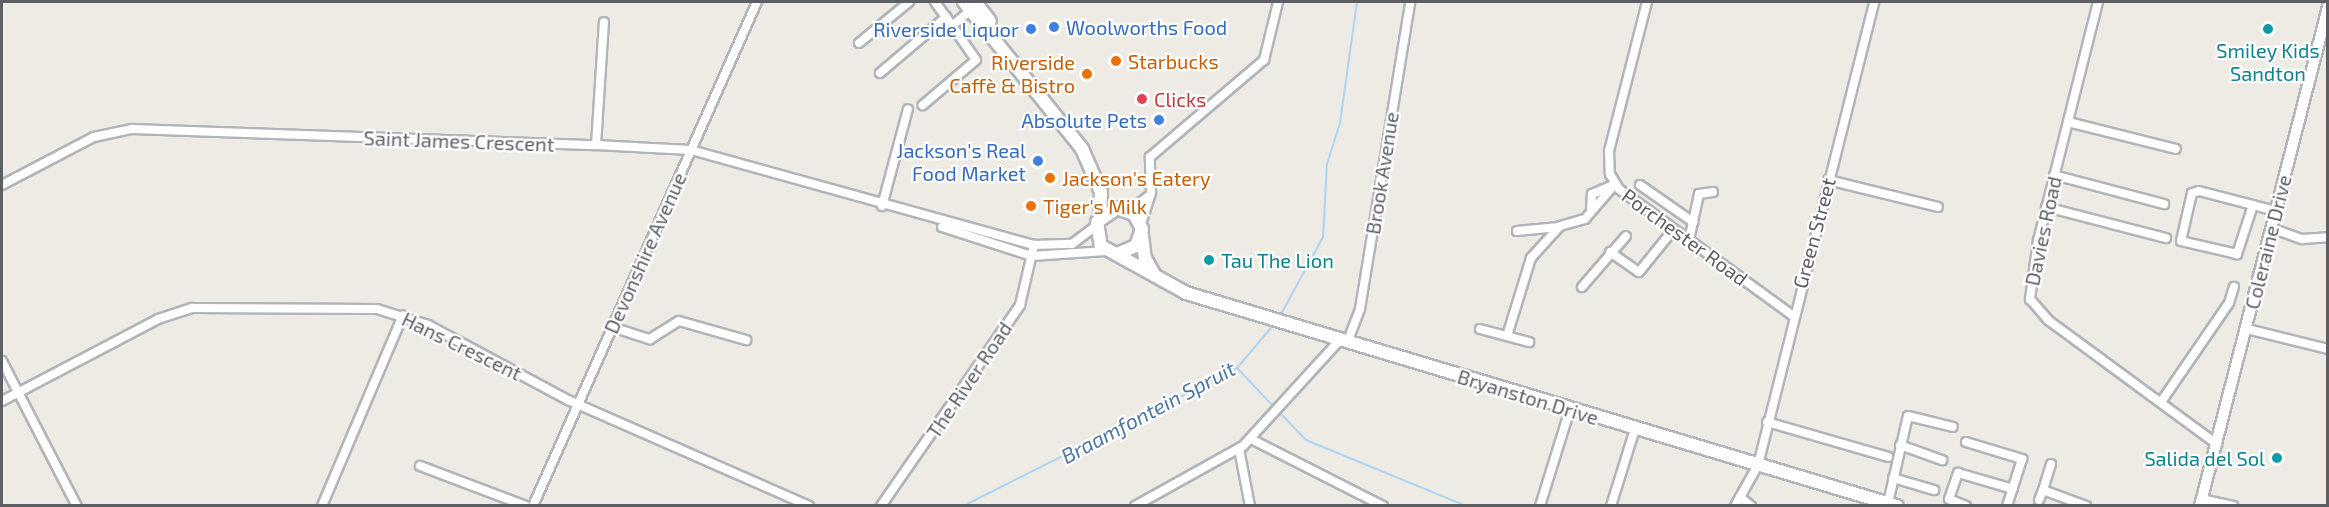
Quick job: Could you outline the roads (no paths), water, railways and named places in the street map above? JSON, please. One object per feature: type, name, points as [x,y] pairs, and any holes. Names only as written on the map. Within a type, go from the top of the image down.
[{"type":"main road","points":[[974,4],[1084,142],[1111,196],[1127,210],[1141,229],[1144,258],[1161,282]]},
{"type":"main road","points":[[974,4],[1082,149],[1101,192],[1097,240],[1112,252],[1131,250],[1141,229]]},
{"type":"main road","points":[[1098,222],[1127,210]]},
{"type":"main road","name":"Bryanston Drive","points":[[1112,252],[1161,282],[1241,312],[1892,504]]},
{"type":"street","name":"Devonshire Avenue","points":[[533,506],[757,2]]},
{"type":"street","points":[[859,43],[909,2]]},
{"type":"street","points":[[923,105],[976,60],[935,2]]},
{"type":"street","points":[[1141,229],[1151,193],[1150,156],[1258,67],[1269,51],[1278,2]]},
{"type":"street","name":"Brook Avenue","points":[[1135,506],[1239,449],[1343,342],[1360,309],[1410,2]]},
{"type":"street","name":"Porchester Road","points":[[1647,2],[1609,151],[1615,184],[1792,315]]},
{"type":"street","name":"Green Street","points":[[1738,501],[1758,465],[1792,315],[1874,2]]},
{"type":"street","name":"Davies Road","points":[[2098,2],[2046,207],[2029,289],[2033,305],[2217,444]]},
{"type":"street","points":[[953,25],[974,4]]},
{"type":"street","name":"Coleraine Drive","points":[[2204,502],[2208,477],[2328,7]]},
{"type":"street","points":[[880,73],[946,17]]},
{"type":"street","points":[[596,145],[604,22]]},
{"type":"street","points":[[882,206],[908,109]]},
{"type":"street","points":[[2068,122],[2176,149]]},
{"type":"street","name":"Saint James Crescent","points":[[2,185],[94,137],[132,129],[691,150],[882,206],[1034,245],[1072,244],[1098,222]]},
{"type":"street","points":[[2054,175],[2164,204]]},
{"type":"street","points":[[1828,180],[1938,207]]},
{"type":"street","points":[[1592,212],[1592,194],[1615,184]]},
{"type":"street","points":[[1517,231],[1560,226],[1585,219],[1615,184]]},
{"type":"street","points":[[1640,185],[1693,222]]},
{"type":"street","points":[[1689,240],[1699,194],[1713,192]]},
{"type":"street","points":[[1127,210],[1151,193]]},
{"type":"street","points":[[2253,205],[2237,254],[2181,241],[2192,193],[2253,205],[2276,211]]},
{"type":"street","points":[[2046,207],[2166,238]]},
{"type":"street","name":"Saint James Crescent","points":[[919,216],[1032,256],[1083,248],[1112,252]]},
{"type":"street","points":[[1507,336],[1530,261],[1560,226]]},
{"type":"street","points":[[2271,228],[2302,239],[2328,237]]},
{"type":"street","points":[[1610,252],[1639,272],[1674,229]]},
{"type":"street","points":[[1582,288],[1610,252],[1626,236]]},
{"type":"street","name":"The River Road","points":[[881,506],[1020,305],[1034,245]]},
{"type":"street","points":[[2161,402],[2229,303],[2234,287]]},
{"type":"street","name":"Hans Crescent","points":[[2,401],[158,319],[192,308],[322,306],[403,315],[578,404],[809,506]]},
{"type":"street","points":[[322,506],[403,315]]},
{"type":"street","points":[[612,327],[650,339],[679,321],[746,340]]},
{"type":"street","points":[[1480,329],[1529,342]]},
{"type":"street","points":[[2247,329],[2328,349]]},
{"type":"street","points":[[2,361],[77,506]]},
{"type":"street","points":[[1540,506],[1570,409]]},
{"type":"street","points":[[1892,504],[1893,478],[1910,414],[1953,427]]},
{"type":"street","points":[[1767,422],[1888,457]]},
{"type":"street","points":[[1611,506],[1635,429]]},
{"type":"street","points":[[1251,439],[1383,506]]},
{"type":"street","points":[[1966,442],[2020,456],[2007,506]]},
{"type":"street","points":[[1900,445],[1942,460]]},
{"type":"street","points":[[1239,449],[1250,506]]},
{"type":"street","points":[[2040,500],[2051,464]]},
{"type":"street","points":[[420,466],[526,506]]},
{"type":"street","points":[[1966,506],[1949,499],[1958,472],[2013,489]]},
{"type":"street","points":[[1893,478],[1934,490]]},
{"type":"street","points":[[2043,490],[2086,506]]},
{"type":"street","points":[[1738,501],[1751,506]]},
{"type":"street","points":[[2204,502],[2232,506]]},
{"type":"waterway","name":"Braamfontein Spruit","points":[[1280,316],[1323,237],[1327,164],[1340,123],[1357,2]]},
{"type":"waterway","name":"Braamfontein Spruit","points":[[963,506],[1237,368],[1275,323]]},
{"type":"waterway","points":[[1237,368],[1274,407]]},
{"type":"waterway","points":[[1278,411],[1306,440],[1466,506]]},
{"type":"place","name":"Woolworths Food","points":[[1054,27]]},
{"type":"place","name":"Riverside Liquor","points":[[1031,29]]},
{"type":"place","name":"Smiley Kids Sandton","points":[[2268,29]]},
{"type":"place","name":"Starbucks","points":[[1116,61]]},
{"type":"place","name":"Riverside Caffè & Bistro","points":[[1087,74]]},
{"type":"place","name":"Clicks","points":[[1142,99]]},
{"type":"place","name":"Absolute Pets","points":[[1159,120]]},
{"type":"place","name":"Jackson's Real Food Market","points":[[1038,161]]},
{"type":"place","name":"Jackson's Eatery","points":[[1050,178]]},
{"type":"place","name":"Tiger's Milk","points":[[1031,206]]},
{"type":"place","name":"Tau The Lion","points":[[1209,260]]},
{"type":"place","name":"Salida del Sol","points":[[2277,458]]}]
